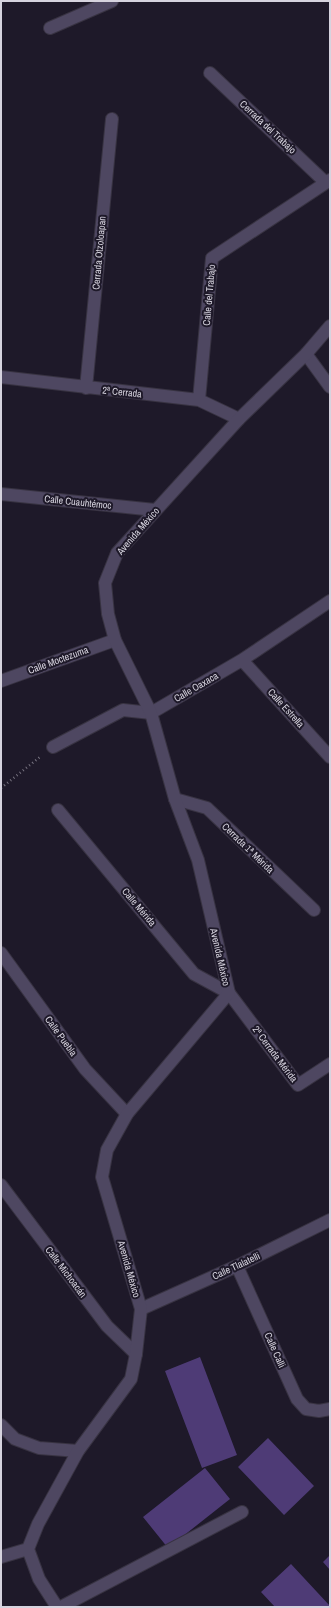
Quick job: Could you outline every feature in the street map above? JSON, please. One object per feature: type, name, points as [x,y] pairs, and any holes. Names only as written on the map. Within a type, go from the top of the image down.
[{"type":"street","points":[[50,28],[112,1]]},
{"type":"street","name":"Cerrada del Trabajo","points":[[210,73],[328,181]]},
{"type":"street","name":"Cerrada Otzoloapan","points":[[86,388],[112,119]]},
{"type":"street","name":"Calle del Trabajo","points":[[199,400],[212,258],[328,181]]},
{"type":"street","name":"Avenida México","points":[[28,1549],[48,1505],[78,1451],[131,1379],[136,1354],[141,1308],[102,1177],[107,1150],[127,1114],[229,993],[198,860],[175,799],[150,713],[115,640],[108,614],[105,583],[117,553],[239,419],[306,354],[330,326]]},
{"type":"street","points":[[306,354],[330,387]]},
{"type":"street","name":"2ª Cerrada","points":[[1,377],[199,400],[239,419]]},
{"type":"street","name":"Calle Cuauhtémoc","points":[[1,494],[155,510]]},
{"type":"street","name":"Calle Oaxaca","points":[[150,713],[242,660],[330,601]]},
{"type":"street","name":"Calle Moctezuma","points":[[1,681],[115,640]]},
{"type":"street","name":"Calle Estrella","points":[[242,660],[330,757]]},
{"type":"street","points":[[53,747],[123,710],[150,713]]},
{"type":"street","name":"Cerrada 1ª Mérida","points":[[175,799],[206,808],[314,910]]},
{"type":"street","name":"Calle Mérida","points":[[58,810],[194,974],[229,993]]},
{"type":"street","name":"Calle Puebla","points":[[1,953],[85,1069],[127,1114]]},
{"type":"street","name":"2ª Cerrada Mérida","points":[[229,993],[298,1085],[330,1064]]},
{"type":"street","name":"Calle Michoacán","points":[[1,1185],[107,1326],[136,1354]]},
{"type":"street","name":"Calle Tlalatelli","points":[[141,1308],[237,1266],[330,1220]]},
{"type":"street","name":"Calle Calli","points":[[237,1266],[297,1399],[306,1409],[319,1411],[330,1409]]},
{"type":"street","points":[[1,1426],[15,1439],[39,1448],[78,1451]]},
{"type":"street","points":[[61,1607],[242,1512]]},
{"type":"street","points":[[1,1557],[28,1549],[39,1579],[58,1607]]},
{"type":"path","points":[[1,788],[53,747]]},
{"type":"building","points":[[200,1357],[237,1455],[202,1468],[165,1371]]},
{"type":"building","points":[[268,1438],[314,1486],[284,1515],[238,1467]]},
{"type":"building","points":[[205,1468],[230,1499],[168,1548],[143,1517]]},
{"type":"building","points":[[330,1555],[330,1570],[323,1562]]},
{"type":"building","points":[[291,1564],[330,1607],[275,1607],[261,1592]]}]
